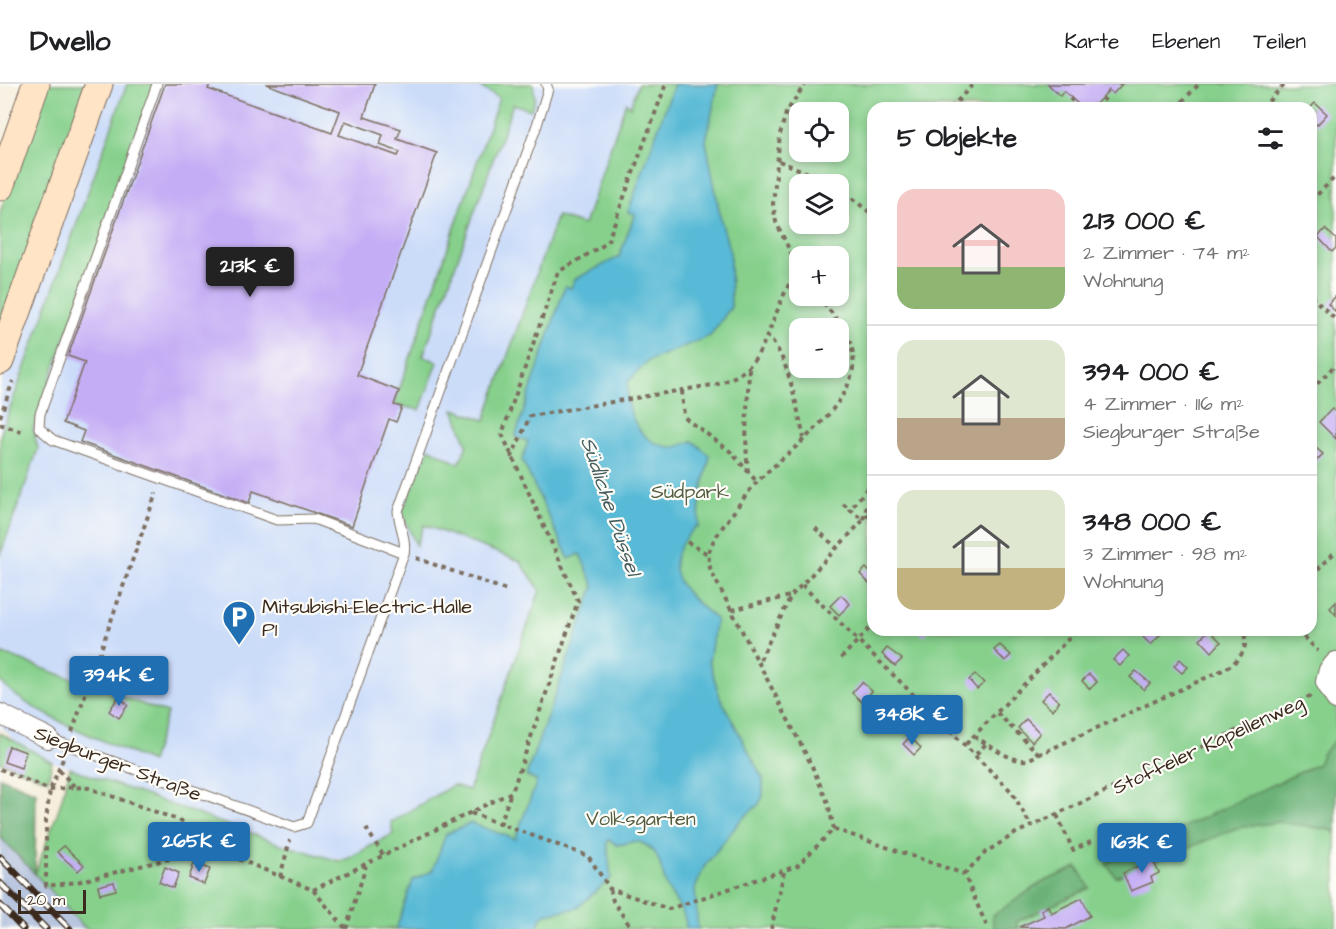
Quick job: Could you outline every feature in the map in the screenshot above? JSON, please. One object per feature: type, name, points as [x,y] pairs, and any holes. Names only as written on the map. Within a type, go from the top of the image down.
[{"type":"main road","points":[[0,187],[36,84]]},
{"type":"main road","points":[[0,361],[99,84]]},
{"type":"street","name":"Stoffeler Kapellenweg","points":[[1332,693],[1327,676],[1334,663]]},
{"type":"street","name":"Siegburger Straße","points":[[0,714],[48,738]]},
{"type":"lane","points":[[157,84],[38,421],[42,432],[53,440],[277,520],[315,519],[404,553]]},
{"type":"lane","points":[[294,827],[302,826],[310,816],[404,553],[405,546],[399,526],[398,512],[533,134],[548,89],[546,84]]},
{"type":"lane","name":"Siegburger Straße","points":[[48,738],[294,827]]},
{"type":"path","points":[[500,825],[578,601],[502,434],[558,272],[606,243],[666,84]]},
{"type":"path","points":[[789,250],[776,222],[773,204],[780,134],[786,113],[805,84]]},
{"type":"path","points":[[956,102],[973,84]]},
{"type":"path","points":[[1182,102],[1199,84]]},
{"type":"path","points":[[1268,102],[1285,84]]},
{"type":"path","points":[[1102,98],[1106,102]]},
{"type":"path","points":[[1069,102],[1072,99]]},
{"type":"path","points":[[779,161],[810,174]]},
{"type":"path","points":[[1317,195],[1336,176]]},
{"type":"path","points":[[849,196],[867,210]]},
{"type":"path","points":[[511,458],[530,416],[718,384],[749,366],[766,335],[789,283]]},
{"type":"path","points":[[1317,302],[1336,320]]},
{"type":"path","points":[[826,306],[847,333],[853,350],[854,367],[841,397],[804,438],[757,482],[712,540],[708,554],[709,565],[811,764],[828,803],[834,830]]},
{"type":"path","points":[[766,335],[772,340],[783,361],[804,438]]},
{"type":"path","points":[[1317,384],[1336,364]]},
{"type":"path","points":[[748,474],[744,436],[750,390],[749,366]]},
{"type":"path","points":[[682,391],[684,417],[731,452],[757,482]]},
{"type":"path","points":[[0,424],[25,432]]},
{"type":"path","points":[[161,478],[50,790],[46,820],[46,886],[77,882],[212,848]]},
{"type":"path","points":[[850,510],[867,489]]},
{"type":"path","points":[[843,504],[864,520]]},
{"type":"path","points":[[864,520],[867,509]]},
{"type":"path","points":[[759,661],[790,596],[867,517]]},
{"type":"path","points":[[816,528],[837,548]]},
{"type":"path","points":[[687,542],[708,554]]},
{"type":"path","points":[[1317,570],[1336,551]]},
{"type":"path","points":[[404,553],[509,591]]},
{"type":"path","points":[[802,585],[966,744],[1012,792],[1030,826]]},
{"type":"path","points":[[732,610],[790,596]]},
{"type":"path","points":[[841,658],[867,631]]},
{"type":"path","points":[[966,744],[1071,636]]},
{"type":"path","points":[[974,736],[1019,761],[1039,754],[1225,669],[1234,663],[1244,651],[1245,636]]},
{"type":"path","points":[[1305,636],[1334,663]]},
{"type":"path","name":"Stoffeler Kapellenweg","points":[[964,874],[986,852],[1030,826],[1332,693]]},
{"type":"path","points":[[997,713],[1039,754]]},
{"type":"path","points":[[976,754],[987,743]]},
{"type":"path","points":[[0,769],[50,790],[89,788],[181,821],[212,848],[313,890],[346,929]]},
{"type":"path","points":[[59,770],[74,787]]},
{"type":"path","points":[[313,890],[512,792]]},
{"type":"path","points":[[471,813],[588,856],[609,889],[613,901],[632,929]]},
{"type":"path","points":[[1057,815],[1073,850],[1095,840]]},
{"type":"path","points":[[279,877],[294,827]]},
{"type":"path","points":[[366,828],[383,855]]},
{"type":"path","points":[[609,889],[669,909],[784,872],[810,856],[834,830]]},
{"type":"path","points":[[834,830],[964,874],[988,929]]},
{"type":"path","points":[[346,929],[366,865]]},
{"type":"path","points":[[771,929],[784,872]]},
{"type":"shaded area","points":[[108,84],[638,84],[607,170],[547,580],[472,792],[347,859],[328,859],[280,844],[26,752],[0,725],[0,388]]},
{"type":"shaded area","points":[[0,837],[35,874],[86,929],[0,929]]},
{"type":"green space","points":[[46,84],[89,84],[0,333],[0,212]]},
{"type":"green space","points":[[127,84],[156,84],[33,428],[38,449],[0,556],[0,436]]},
{"type":"green space","points":[[482,84],[533,84],[535,98],[531,110],[513,104],[423,356],[438,362],[420,410],[394,405],[499,98],[482,88]]},
{"type":"green space","name":"Südpark","points":[[638,84],[1336,84],[1336,929],[86,929],[35,874],[60,805],[70,768],[280,844],[339,861],[393,834],[391,822],[453,785],[469,790],[540,590],[520,561],[424,525],[416,545],[402,513],[429,448],[459,464],[467,445],[454,409],[485,420],[557,216],[584,225],[626,102],[630,107]]},
{"type":"green space","points":[[0,653],[167,713],[151,762],[71,727],[13,693],[0,681]]},
{"type":"green space","points":[[0,733],[52,762],[48,780],[0,762]]},
{"type":"green space","points":[[1336,739],[1336,833],[1330,830],[1279,822],[1237,828],[1116,877],[1106,863],[1318,764],[1323,753]]},
{"type":"green space","points":[[0,777],[36,792],[35,874],[0,837]]},
{"type":"green space","points":[[1077,867],[1090,888],[1016,922],[1019,929],[994,929],[992,916],[1041,883]]},
{"type":"water","name":"Südliche Düssel","points":[[674,84],[718,84],[706,141],[721,220],[730,252],[731,307],[710,336],[648,361],[628,382],[629,403],[636,424],[649,439],[672,447],[693,441],[710,456],[701,495],[698,528],[696,526],[684,541],[677,554],[675,566],[677,577],[683,587],[716,619],[709,661],[720,697],[763,779],[763,796],[759,804],[740,821],[704,867],[695,889],[698,929],[686,929],[682,912],[667,887],[657,857],[650,848],[637,842],[617,845],[609,840],[607,842],[611,878],[577,908],[546,914],[541,918],[537,929],[396,929],[413,880],[432,871],[446,834],[471,823],[515,839],[537,781],[526,776],[594,586],[580,554],[569,559],[522,460],[528,441],[515,437],[565,286],[571,288],[575,279],[619,257],[635,214],[628,212]]},
{"type":"building","points":[[165,84],[210,84],[208,89],[332,133],[340,111],[266,84],[375,84],[364,117],[401,129],[397,139],[437,153],[357,375],[399,391],[394,405],[402,407],[396,422],[389,419],[352,526],[253,491],[249,503],[80,442],[84,431],[63,423],[85,362],[68,356]],"holes":[[[345,121],[383,135],[380,145],[400,152],[398,156],[339,135]]]},
{"type":"building","points":[[1048,84],[1122,84],[1113,94],[1109,90],[1098,102],[1076,102],[1064,91],[1060,96]]},
{"type":"building","points":[[1317,105],[1327,114],[1317,125]]},
{"type":"building","points":[[1325,229],[1336,239],[1336,248],[1332,252],[1318,237]]},
{"type":"building","points":[[1336,296],[1336,312],[1328,304]]},
{"type":"building","points":[[1332,409],[1336,412],[1336,439],[1319,422]]},
{"type":"building","points":[[1317,449],[1323,454],[1317,460]]},
{"type":"building","points":[[867,569],[867,581],[860,574]]},
{"type":"building","points":[[841,595],[850,604],[839,615],[830,606]]},
{"type":"building","points":[[1336,602],[1336,615],[1330,608]]},
{"type":"building","points":[[1144,636],[1159,636],[1151,645]]},
{"type":"building","points":[[1203,636],[1215,636],[1221,642],[1212,652],[1200,639]]},
{"type":"building","points":[[1000,645],[1011,655],[1005,661],[994,650]]},
{"type":"building","points":[[887,648],[902,659],[895,666],[882,654]]},
{"type":"building","points":[[1123,650],[1129,656],[1120,666],[1113,660]]},
{"type":"building","points":[[1180,659],[1188,667],[1182,673],[1174,666]]},
{"type":"building","points":[[1136,671],[1150,683],[1144,690],[1130,677]]},
{"type":"building","points":[[975,674],[984,683],[977,689],[969,680]]},
{"type":"building","points":[[1089,674],[1097,682],[1090,689],[1082,681]]},
{"type":"building","points":[[862,682],[872,691],[868,696],[871,699],[865,705],[852,693]]},
{"type":"building","points":[[1049,692],[1059,702],[1052,710],[1041,700]]},
{"type":"building","points":[[119,696],[128,705],[119,718],[109,711]]},
{"type":"building","points":[[942,696],[957,711],[949,719],[935,704]]},
{"type":"building","points":[[885,716],[892,723],[887,727],[880,721]]},
{"type":"building","points":[[1026,719],[1040,733],[1032,742],[1018,728]]},
{"type":"building","points":[[910,737],[921,748],[914,755],[903,744]]},
{"type":"building","points":[[9,746],[26,752],[21,768],[4,762]]},
{"type":"building","points":[[64,846],[84,865],[78,871],[57,852]]},
{"type":"building","points":[[1150,854],[1159,873],[1151,877],[1153,882],[1131,891],[1123,873],[1145,863],[1143,858]]},
{"type":"building","points":[[194,863],[210,869],[204,884],[189,878]]},
{"type":"building","points":[[165,867],[179,873],[173,888],[159,882]]},
{"type":"building","points":[[114,882],[116,890],[100,894],[98,886]]},
{"type":"building","points":[[1082,898],[1090,916],[1066,929],[1019,927],[1044,916],[1041,910],[1048,906],[1051,913]]},
{"type":"railway","points":[[0,857],[70,929]]},
{"type":"railway","points":[[0,883],[46,929]]},
{"type":"railway","points":[[0,905],[23,929]]},
{"type":"place","name":"Mitsubishi-Electric-Halle P1","points":[[239,646]]},
{"type":"park label","name":"Volksgarten","points":[[641,818]]}]
